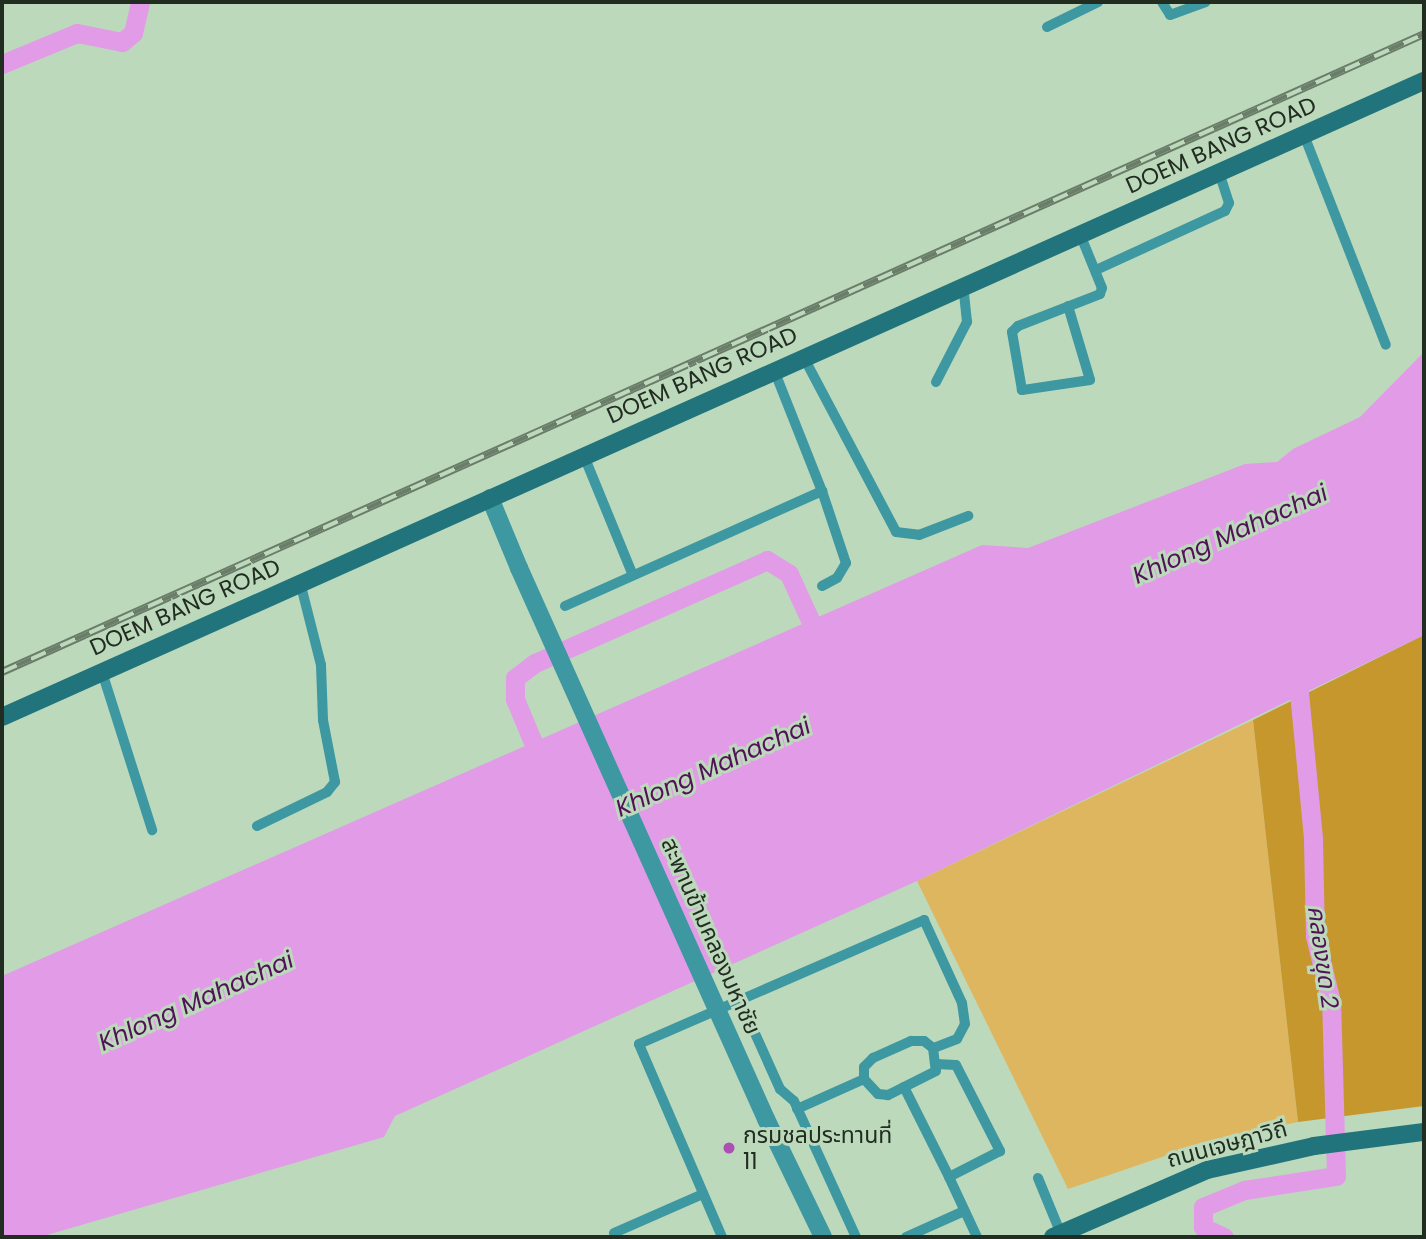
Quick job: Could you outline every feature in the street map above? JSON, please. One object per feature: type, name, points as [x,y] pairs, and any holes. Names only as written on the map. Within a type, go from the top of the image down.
[{"type":"street","name":"DOEM BANG ROAD","points":[[2,717],[803,356],[1424,81]]},
{"type":"street","name":"สะพานข้ามคลองมหาชัย","points":[[490,498],[766,1119],[823,1237]]},
{"type":"street","name":"ถนนเจษฎาวิถี","points":[[1057,1235],[1207,1170],[1314,1146],[1424,1132]]},
{"type":"lane","points":[[1047,27],[1098,2]]},
{"type":"lane","points":[[1162,2],[1170,16],[1206,2]]},
{"type":"lane","points":[[1304,135],[1386,345]]},
{"type":"lane","points":[[1096,270],[1225,211],[1229,203],[1219,172]]},
{"type":"lane","points":[[1069,306],[1090,380],[1023,390],[1012,332],[1069,306],[1100,294],[1096,270],[1080,234]]},
{"type":"lane","points":[[936,382],[967,322],[963,285]]},
{"type":"lane","points":[[803,356],[896,532],[919,535],[968,516]]},
{"type":"lane","points":[[774,370],[822,491],[846,563],[837,578],[822,586]]},
{"type":"lane","points":[[584,456],[632,573]]},
{"type":"lane","points":[[565,606],[632,573],[822,491]]},
{"type":"lane","points":[[257,826],[327,792],[335,782],[323,720],[321,665],[300,582]]},
{"type":"lane","points":[[102,672],[152,830]]},
{"type":"lane","points":[[722,1237],[639,1044],[924,920],[962,1003],[965,1024],[957,1039],[933,1048]]},
{"type":"lane","points":[[740,1000],[780,1089],[797,1108],[856,1237]]},
{"type":"lane","points":[[911,1041],[924,1041],[933,1048],[936,1071],[888,1095],[878,1094],[864,1079],[864,1068],[873,1058],[911,1041]]},
{"type":"lane","points":[[936,1064],[956,1065],[1000,1150],[949,1177]]},
{"type":"lane","points":[[797,1108],[864,1079]]},
{"type":"lane","points":[[904,1087],[977,1237]]},
{"type":"lane","points":[[1038,1178],[1057,1235]]},
{"type":"lane","points":[[614,1233],[703,1194]]},
{"type":"lane","points":[[906,1237],[964,1210]]},
{"type":"shaded area","points":[[1424,635],[1424,1106],[1298,1122],[1253,720]]},
{"type":"shaded area","points":[[1253,720],[1298,1122],[1212,1140],[1068,1189],[917,881]]},
{"type":"water","name":"Khlong Mahachai","points":[[1424,352],[1424,635],[917,881],[395,1116],[384,1137],[40,1237],[2,1237],[2,976],[982,545],[1028,548],[1245,464],[1277,462],[1293,449],[1360,417]]},
{"type":"waterway","points":[[2,64],[77,33],[122,42],[133,33],[140,2]]},
{"type":"waterway","points":[[542,764],[515,699],[515,678],[535,663],[767,560],[789,574],[821,644]]},
{"type":"waterway","name":"คลองขุด 2","points":[[1224,1237],[1203,1227],[1203,1207],[1244,1190],[1336,1176],[1331,1002],[1315,936],[1313,838],[1297,672]]},
{"type":"railway","points":[[2,672],[1424,34]]},
{"type":"place","name":"กรมชลประทานที่ 11","points":[[729,1148]]}]
